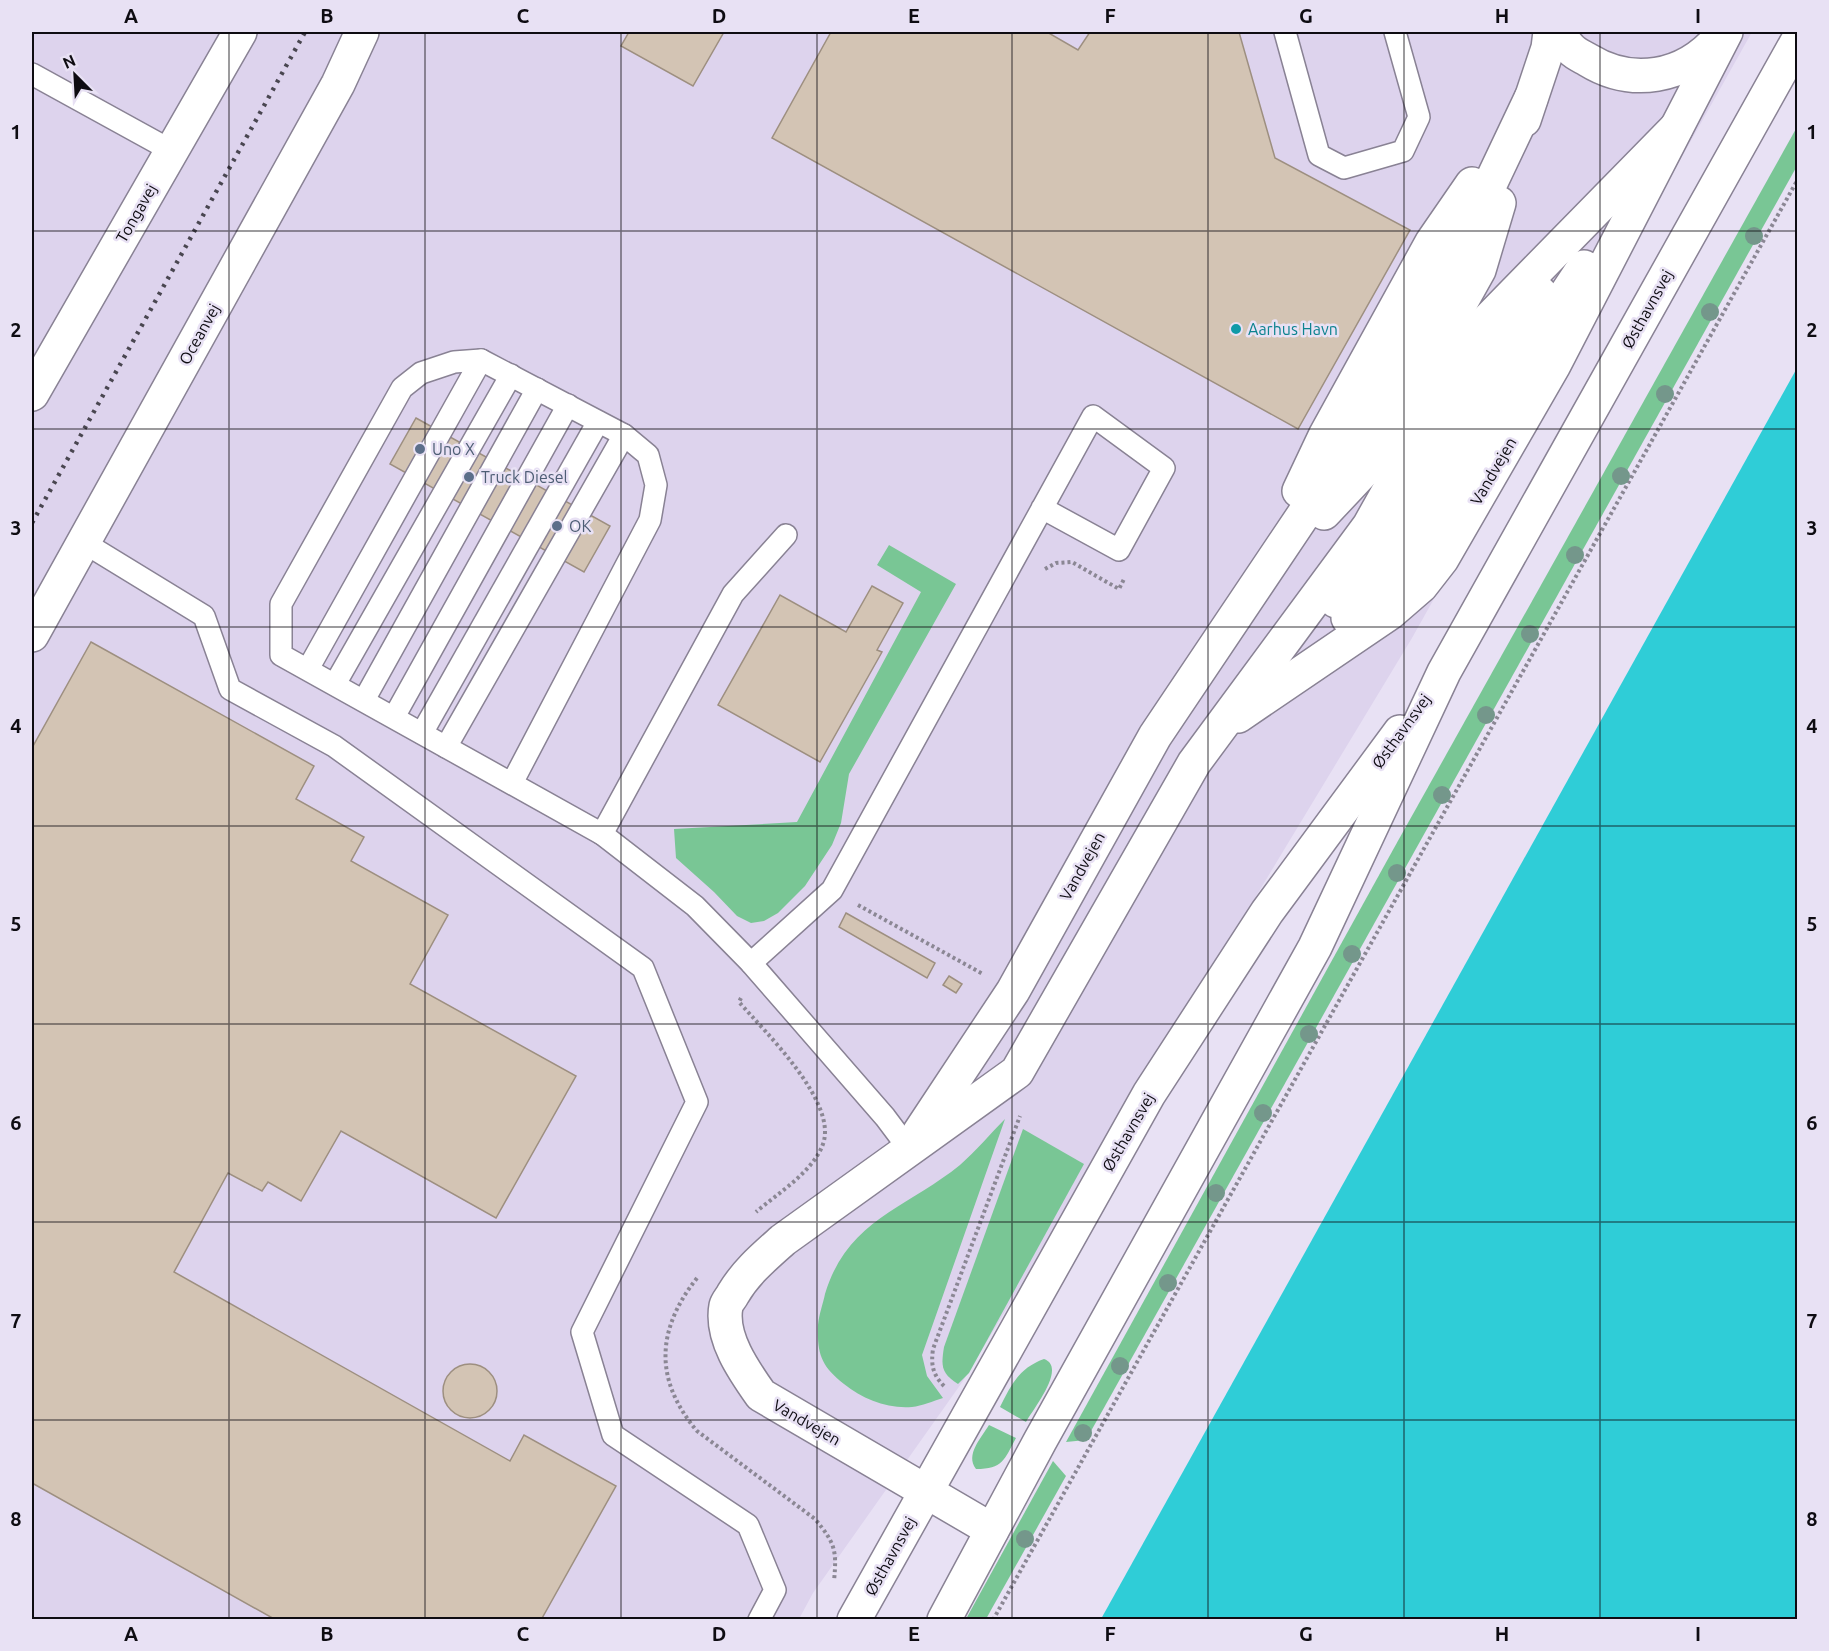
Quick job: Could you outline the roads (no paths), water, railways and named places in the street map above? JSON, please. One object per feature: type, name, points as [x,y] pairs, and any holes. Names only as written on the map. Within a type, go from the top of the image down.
[{"type":"street","name":"Tongavej","points":[[32,394],[240,32]]},
{"type":"street","name":"Oceanvej","points":[[32,634],[338,84],[362,32]]},
{"type":"street","name":"Vandvejen","points":[[909,1149],[1013,991],[1155,736],[1353,440],[1457,254],[1531,98],[1548,48],[1550,32]]},
{"type":"street","points":[[1557,32],[1572,51],[1603,69],[1638,76],[1673,71],[1704,54],[1725,32]]},
{"type":"street","name":"Vandvejen","points":[[1215,733],[1390,612],[1421,586],[1442,559],[1554,365],[1725,32]]},
{"type":"street","name":"Østhavnsvej","points":[[944,1620],[1040,1441],[1315,947],[1444,672],[1797,40]]},
{"type":"street","name":"Vandvejen","points":[[992,1530],[761,1395],[740,1367],[727,1335],[726,1305],[742,1279],[760,1259],[783,1240],[1017,1072],[1194,763],[1369,526],[1480,328],[1676,128]]},
{"type":"street","name":"Østhavnsvej","points":[[854,1620],[973,1404],[1149,1094],[1267,912],[1444,672]]},
{"type":"lane","points":[[1285,32],[1319,155],[1344,168],[1403,151],[1419,117],[1395,32]]},
{"type":"lane","points":[[32,74],[172,151]]},
{"type":"lane","points":[[308,669],[481,360]]},
{"type":"lane","points":[[512,783],[650,520],[656,485],[648,454],[624,435],[481,360],[454,362],[421,373],[402,388],[281,604],[281,655],[602,834],[695,906],[752,963],[885,1117],[909,1149]]},
{"type":"lane","points":[[335,684],[511,375]]},
{"type":"lane","points":[[363,700],[537,389]]},
{"type":"lane","points":[[394,717],[568,405]]},
{"type":"lane","points":[[752,963],[832,890],[1042,508],[1093,416],[1164,468],[1119,550],[1042,508]]},
{"type":"lane","points":[[422,733],[598,422]]},
{"type":"lane","points":[[446,747],[624,435]]},
{"type":"lane","points":[[602,834],[732,594],[786,536]]},
{"type":"lane","points":[[83,542],[204,616],[230,690],[334,746],[643,968],[697,1102],[582,1332],[613,1435],[748,1525],[775,1590],[759,1620]]},
{"type":"water","points":[[1797,368],[1797,1619],[1101,1619]]},
{"type":"railway","points":[[32,523],[305,32]]},
{"type":"place","name":"Aarhus Havn","points":[[1236,329]]},
{"type":"place","name":"Uno X","points":[[420,449]]},
{"type":"place","name":"Truck Diesel","points":[[469,477]]},
{"type":"place","name":"OK","points":[[557,526]]}]
